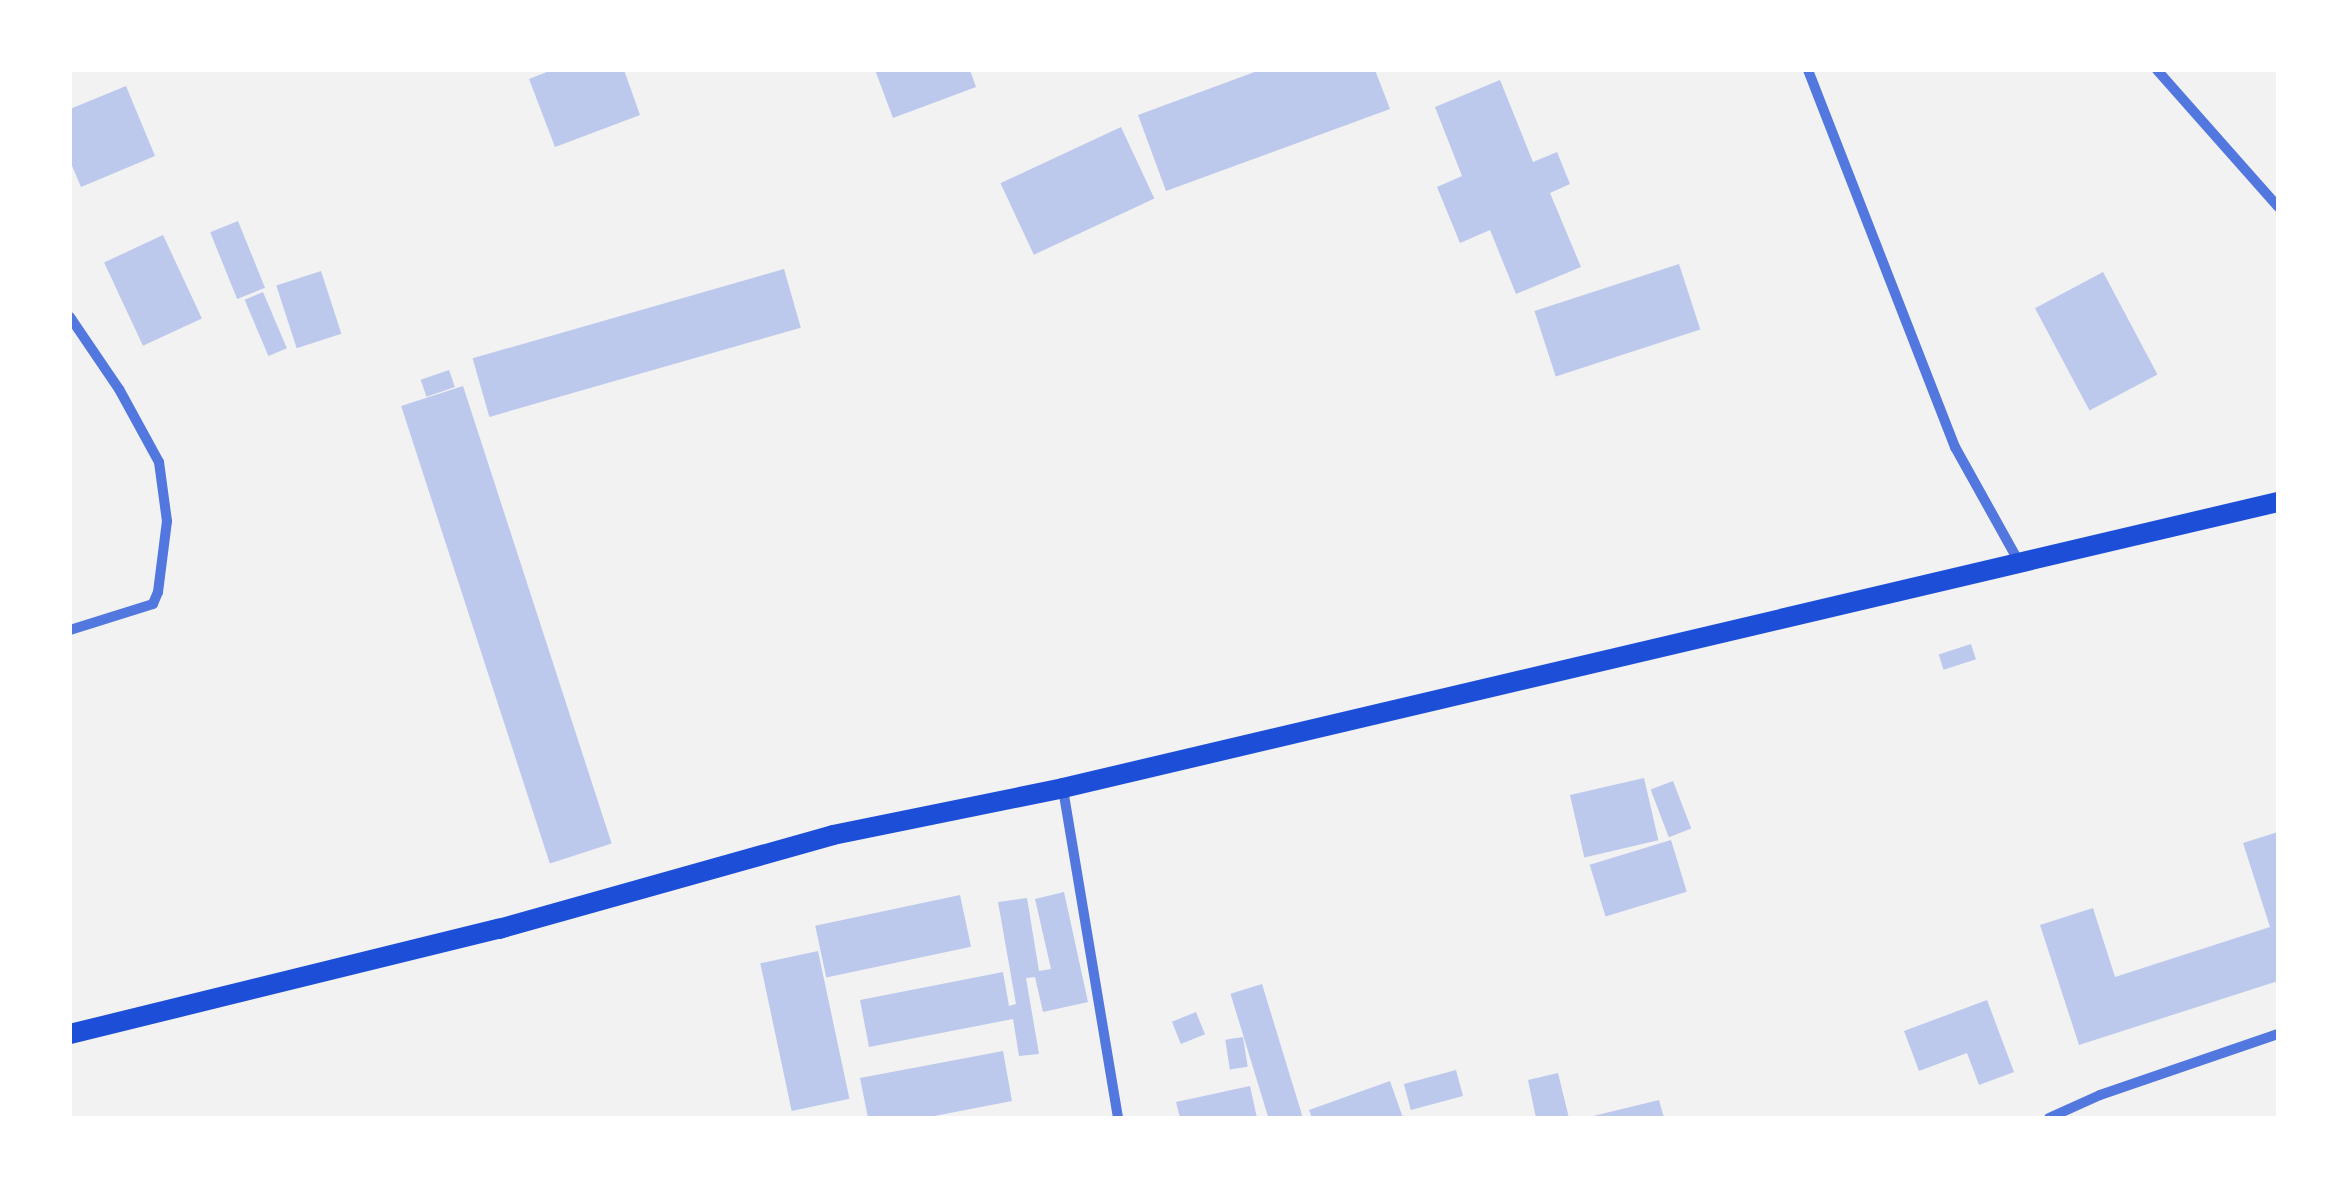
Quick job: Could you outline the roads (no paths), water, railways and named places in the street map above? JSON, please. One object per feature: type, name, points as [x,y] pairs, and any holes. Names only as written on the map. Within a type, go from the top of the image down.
[{"type":"main road","points":[[70,1034],[499,929],[833,835],[1063,788],[2278,502]]},
{"type":"street","points":[[1808,70],[1955,447],[2019,562]]},
{"type":"street","points":[[2156,70],[2278,207]]},
{"type":"street","points":[[70,317],[119,388],[160,462],[167,521],[153,604],[70,630]]},
{"type":"street","points":[[1063,788],[1118,1118]]},
{"type":"street","points":[[2049,1118],[2100,1095],[2278,1034]]}]
